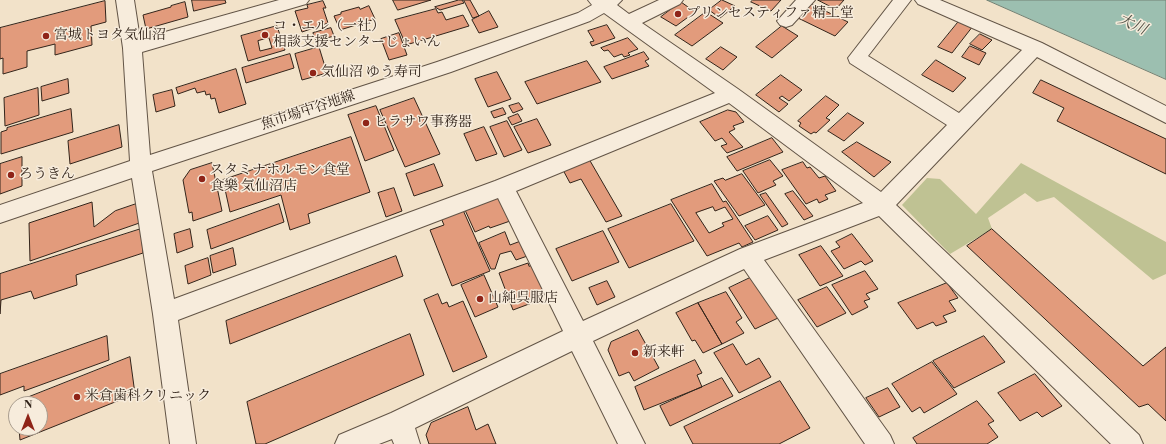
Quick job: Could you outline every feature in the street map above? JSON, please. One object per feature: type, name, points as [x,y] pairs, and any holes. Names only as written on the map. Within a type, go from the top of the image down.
[{"type":"street","points":[[124,0],[132,48],[141,166],[165,314],[183,444]]},
{"type":"street","points":[[132,48],[274,3],[300,0]]},
{"type":"street","points":[[628,22],[674,0]]},
{"type":"street","points":[[786,21],[806,0]]},
{"type":"street","points":[[902,0],[857,58],[961,124]]},
{"type":"street","points":[[924,0],[1035,48],[1166,115]]},
{"type":"street","points":[[605,2],[628,22],[731,94],[882,205],[1130,444]]},
{"type":"street","name":"魚市場中谷地線","points":[[0,214],[141,166],[444,67],[533,36],[584,17],[605,2]]},
{"type":"street","points":[[348,444],[403,433],[577,336],[748,256],[882,205],[1035,48]]},
{"type":"street","points":[[165,314],[503,187],[731,94]]},
{"type":"street","points":[[503,187],[632,444]]},
{"type":"street","points":[[748,256],[881,444]]},
{"type":"shaded area","points":[[1021,163],[1166,242],[1166,274],[1153,280],[1054,197],[1037,202],[1025,193],[988,218],[992,229],[950,254],[902,205],[927,178],[940,179],[976,214]]},
{"type":"water","name":"大川","points":[[987,0],[1166,0],[1166,79]]},
{"type":"building","points":[[192,0],[225,0],[226,3],[194,11]]},
{"type":"building","points":[[393,0],[431,0],[398,10]]},
{"type":"building","points":[[462,0],[464,3],[440,10],[435,7]]},
{"type":"building","points":[[464,0],[470,0],[479,16],[473,18]]},
{"type":"building","points":[[722,0],[735,6],[720,18],[709,10]]},
{"type":"building","points":[[753,0],[781,0],[771,11],[751,2]]},
{"type":"building","points":[[818,0],[844,0],[836,9]]},
{"type":"building","name":"宮城トヨタ気仙沼","points":[[105,1],[106,22],[91,26],[92,45],[55,55],[55,44],[27,51],[27,67],[3,74],[3,58],[0,59],[0,28]]},
{"type":"building","points":[[323,1],[326,8],[323,8],[328,23],[302,32],[295,11],[308,8],[307,5]]},
{"type":"building","points":[[185,2],[188,17],[146,29],[143,15]]},
{"type":"building","points":[[681,2],[695,12],[676,26],[661,17]]},
{"type":"building","points":[[811,4],[848,22],[835,36],[798,18]]},
{"type":"building","points":[[369,6],[375,19],[340,30],[334,16],[341,14],[341,12]]},
{"type":"building","points":[[436,9],[438,13],[442,12],[446,20],[463,15],[469,26],[406,45],[395,20]]},
{"type":"building","points":[[489,11],[498,27],[479,33],[472,20]]},
{"type":"building","points":[[706,12],[723,23],[692,46],[675,35]]},
{"type":"building","points":[[960,20],[973,26],[952,53],[938,47]]},
{"type":"building","points":[[607,25],[615,38],[592,46],[590,42],[594,41],[588,31]]},
{"type":"building","points":[[277,26],[285,50],[248,61],[241,36]],"holes":[[[269,38],[272,48],[260,51],[258,41]]]},
{"type":"building","points":[[782,26],[798,36],[772,58],[756,47]]},
{"type":"building","points":[[331,28],[334,36],[316,41],[313,33]]},
{"type":"building","points":[[399,33],[407,55],[389,60],[381,39]]},
{"type":"building","points":[[980,34],[992,40],[982,50],[970,44]]},
{"type":"building","points":[[628,38],[638,49],[628,53],[630,55],[624,57],[622,54],[614,57],[608,50],[604,51],[601,48]]},
{"type":"building","points":[[970,46],[986,53],[979,65],[962,57]]},
{"type":"building","points":[[319,47],[327,73],[302,80],[295,54]]},
{"type":"building","points":[[721,47],[737,57],[723,70],[706,59]]},
{"type":"building","points":[[644,52],[649,59],[645,61],[649,66],[612,79],[604,67]]},
{"type":"building","points":[[290,54],[294,68],[246,83],[242,68]]},
{"type":"building","points":[[936,60],[966,78],[953,92],[922,75]]},
{"type":"building","points":[[587,61],[601,82],[537,104],[525,82]]},
{"type":"building","points":[[236,69],[246,104],[219,113],[215,98],[211,99],[210,94],[206,95],[205,91],[197,93],[195,88],[178,94],[176,88]]},
{"type":"building","points":[[497,72],[511,99],[488,107],[475,79]]},
{"type":"building","points":[[781,75],[802,90],[789,101],[782,96],[779,98],[788,104],[779,112],[756,95]]},
{"type":"building","points":[[68,79],[69,93],[42,101],[41,87]]},
{"type":"building","points":[[1041,80],[1166,139],[1166,174],[1057,121],[1064,108],[1033,93]]},
{"type":"building","points":[[38,88],[39,115],[5,126],[4,98]]},
{"type":"building","points":[[172,90],[175,106],[156,112],[153,95]]},
{"type":"building","points":[[826,96],[839,105],[826,118],[830,120],[816,133],[814,132],[811,134],[799,126],[801,123],[798,121]]},
{"type":"building","points":[[414,98],[440,154],[405,167],[380,110]]},
{"type":"building","points":[[519,103],[523,109],[513,113],[509,106]]},
{"type":"building","points":[[376,106],[394,150],[365,161],[348,115]]},
{"type":"building","points":[[503,108],[506,114],[494,118],[491,112]]},
{"type":"building","points":[[71,109],[73,132],[1,154],[1,132],[7,130],[7,128]]},
{"type":"building","points":[[728,110],[736,112],[744,122],[733,126],[735,129],[729,132],[743,147],[727,153],[721,146],[727,144],[722,138],[715,141],[700,122]]},
{"type":"building","points":[[848,113],[864,123],[844,141],[828,131]]},
{"type":"building","points":[[518,114],[522,121],[512,125],[508,118]]},
{"type":"building","points":[[537,119],[551,145],[528,153],[514,127]]},
{"type":"building","points":[[507,121],[522,150],[504,157],[490,127]]},
{"type":"building","points":[[119,125],[122,147],[70,164],[68,141]]},
{"type":"building","points":[[484,127],[497,154],[476,161],[464,134]]},
{"type":"building","points":[[351,137],[370,192],[308,214],[310,223],[290,230],[281,195],[230,212],[223,180]]},
{"type":"building","points":[[772,138],[783,152],[737,171],[727,157]]},
{"type":"building","points":[[857,142],[891,162],[874,177],[842,152]]},
{"type":"building","name":"ろうきん","points":[[22,157],[22,186],[0,194],[0,164]]},
{"type":"building","points":[[589,159],[622,216],[606,222],[581,179],[570,183],[563,170]]},
{"type":"building","points":[[770,160],[783,176],[773,181],[776,185],[758,193],[743,171]]},
{"type":"building","points":[[803,162],[807,168],[810,167],[819,178],[825,176],[836,191],[825,195],[828,199],[819,203],[817,199],[806,204],[782,170]]},
{"type":"building","points":[[212,163],[222,211],[193,221],[192,212],[189,213],[183,180],[190,170]]},
{"type":"building","points":[[434,164],[443,186],[414,196],[406,174]]},
{"type":"building","points":[[742,174],[765,205],[739,216],[714,181],[723,178],[725,180]]},
{"type":"building","points":[[712,184],[723,202],[726,201],[753,242],[742,247],[739,243],[707,256],[671,200]],"holes":[[[713,207],[715,211],[725,207],[733,219],[722,223],[724,226],[709,233],[696,213]]]},
{"type":"building","points":[[394,188],[402,211],[386,217],[378,193]]},
{"type":"building","points":[[793,191],[813,216],[804,220],[785,194]]},
{"type":"building","points":[[766,193],[788,224],[782,227],[760,195]]},
{"type":"building","points":[[501,195],[513,220],[490,228],[489,226],[475,232],[465,210]]},
{"type":"building","points":[[145,201],[148,220],[30,261],[29,223],[92,202],[94,227],[115,211]]},
{"type":"building","points":[[279,204],[284,222],[211,249],[207,230]]},
{"type":"building","points":[[671,204],[694,241],[629,268],[608,229]]},
{"type":"building","points":[[463,210],[490,271],[452,286],[430,230],[444,225],[441,218]]},
{"type":"building","points":[[768,216],[778,230],[755,240],[745,226]]},
{"type":"building","points":[[141,229],[143,253],[76,275],[77,285],[34,299],[31,291],[1,300],[0,314],[0,274]]},
{"type":"building","points":[[190,229],[193,247],[177,253],[174,234]]},
{"type":"building","points":[[992,229],[1143,366],[1166,347],[1166,421],[1148,404],[1139,407],[967,246]]},
{"type":"building","points":[[603,231],[619,262],[572,281],[556,249]]},
{"type":"building","points":[[505,232],[510,245],[526,239],[533,254],[516,260],[511,251],[500,254],[495,269],[491,269],[479,243]]},
{"type":"building","points":[[852,234],[873,261],[865,265],[861,261],[844,269],[831,251],[840,247],[836,242]]},
{"type":"building","points":[[821,246],[843,276],[820,286],[799,255]]},
{"type":"building","points":[[233,248],[236,265],[213,273],[210,256]]},
{"type":"building","points":[[396,256],[403,276],[230,344],[226,321]]},
{"type":"building","points":[[208,258],[211,275],[188,284],[185,266]]},
{"type":"building","points":[[539,262],[550,290],[535,295],[537,301],[513,310],[499,273],[528,263],[529,266]]},
{"type":"building","points":[[865,271],[878,289],[866,294],[870,299],[864,301],[868,307],[852,315],[832,285]]},
{"type":"building","points":[[484,275],[498,307],[475,317],[461,285]]},
{"type":"building","points":[[752,277],[778,318],[755,329],[729,288]]},
{"type":"building","points":[[607,281],[615,297],[597,305],[589,288]]},
{"type":"building","points":[[947,283],[958,298],[949,301],[956,311],[943,316],[947,322],[936,326],[933,322],[917,329],[898,303]]},
{"type":"building","points":[[827,287],[846,313],[817,327],[798,300]]},
{"type":"building","points":[[726,292],[742,318],[736,322],[744,333],[722,344],[698,303]]},
{"type":"building","points":[[438,294],[442,304],[447,302],[449,307],[463,301],[487,357],[453,372],[424,300]]},
{"type":"building","points":[[698,303],[722,344],[703,353],[695,340],[692,341],[676,313]]},
{"type":"building","points":[[638,330],[659,368],[634,381],[629,372],[619,376],[608,350],[611,342]]},
{"type":"building","points":[[410,334],[424,375],[265,444],[256,444],[247,402]]},
{"type":"building","points":[[107,336],[109,360],[24,391],[24,386],[0,395],[0,374]]},
{"type":"building","points":[[984,336],[1005,362],[954,388],[933,361]]},
{"type":"building","points":[[733,344],[746,365],[759,358],[771,377],[739,393],[714,353]]},
{"type":"building","name":"米倉歯科クリニック","points":[[130,357],[135,394],[48,429],[48,396],[32,396]]},
{"type":"building","points":[[695,360],[702,373],[697,375],[702,387],[644,410],[635,387]]},
{"type":"building","points":[[932,362],[957,394],[924,413],[920,407],[912,412],[892,384]]},
{"type":"building","points":[[1035,374],[1062,406],[1042,417],[1037,412],[1020,421],[998,393]]},
{"type":"building","points":[[722,378],[733,396],[670,426],[660,406]]},
{"type":"building","points":[[780,381],[810,428],[779,444],[693,444],[684,427]]},
{"type":"building","points":[[888,388],[900,407],[879,417],[866,398]]},
{"type":"building","points":[[977,401],[994,421],[988,424],[998,437],[987,444],[917,444],[913,438]]},
{"type":"building","points":[[468,407],[476,430],[488,424],[496,444],[429,444],[426,435],[431,423]]},
{"type":"building","name":"米倉歯科クリニック","points":[[20,436],[30,436],[20,440]]},
{"type":"place","name":"プリンセスティファ精工堂","points":[[678,14]]},
{"type":"place","name":"コ・エル（一社） 相談支援センターじょいん","points":[[265,35]]},
{"type":"place","name":"宮城トヨタ気仙沼","points":[[46,36]]},
{"type":"place","name":"気仙沼 ゆう寿司","points":[[313,73]]},
{"type":"place","name":"ヒラサワ事務器","points":[[366,123]]},
{"type":"place","name":"ろうきん","points":[[11,175]]},
{"type":"place","name":"スタミナホルモン食堂 食樂 気仙沼店","points":[[202,179]]},
{"type":"place","name":"山純呉服店","points":[[480,299]]},
{"type":"place","name":"新来軒","points":[[635,353]]},
{"type":"place","name":"米倉歯科クリニック","points":[[77,397]]}]
